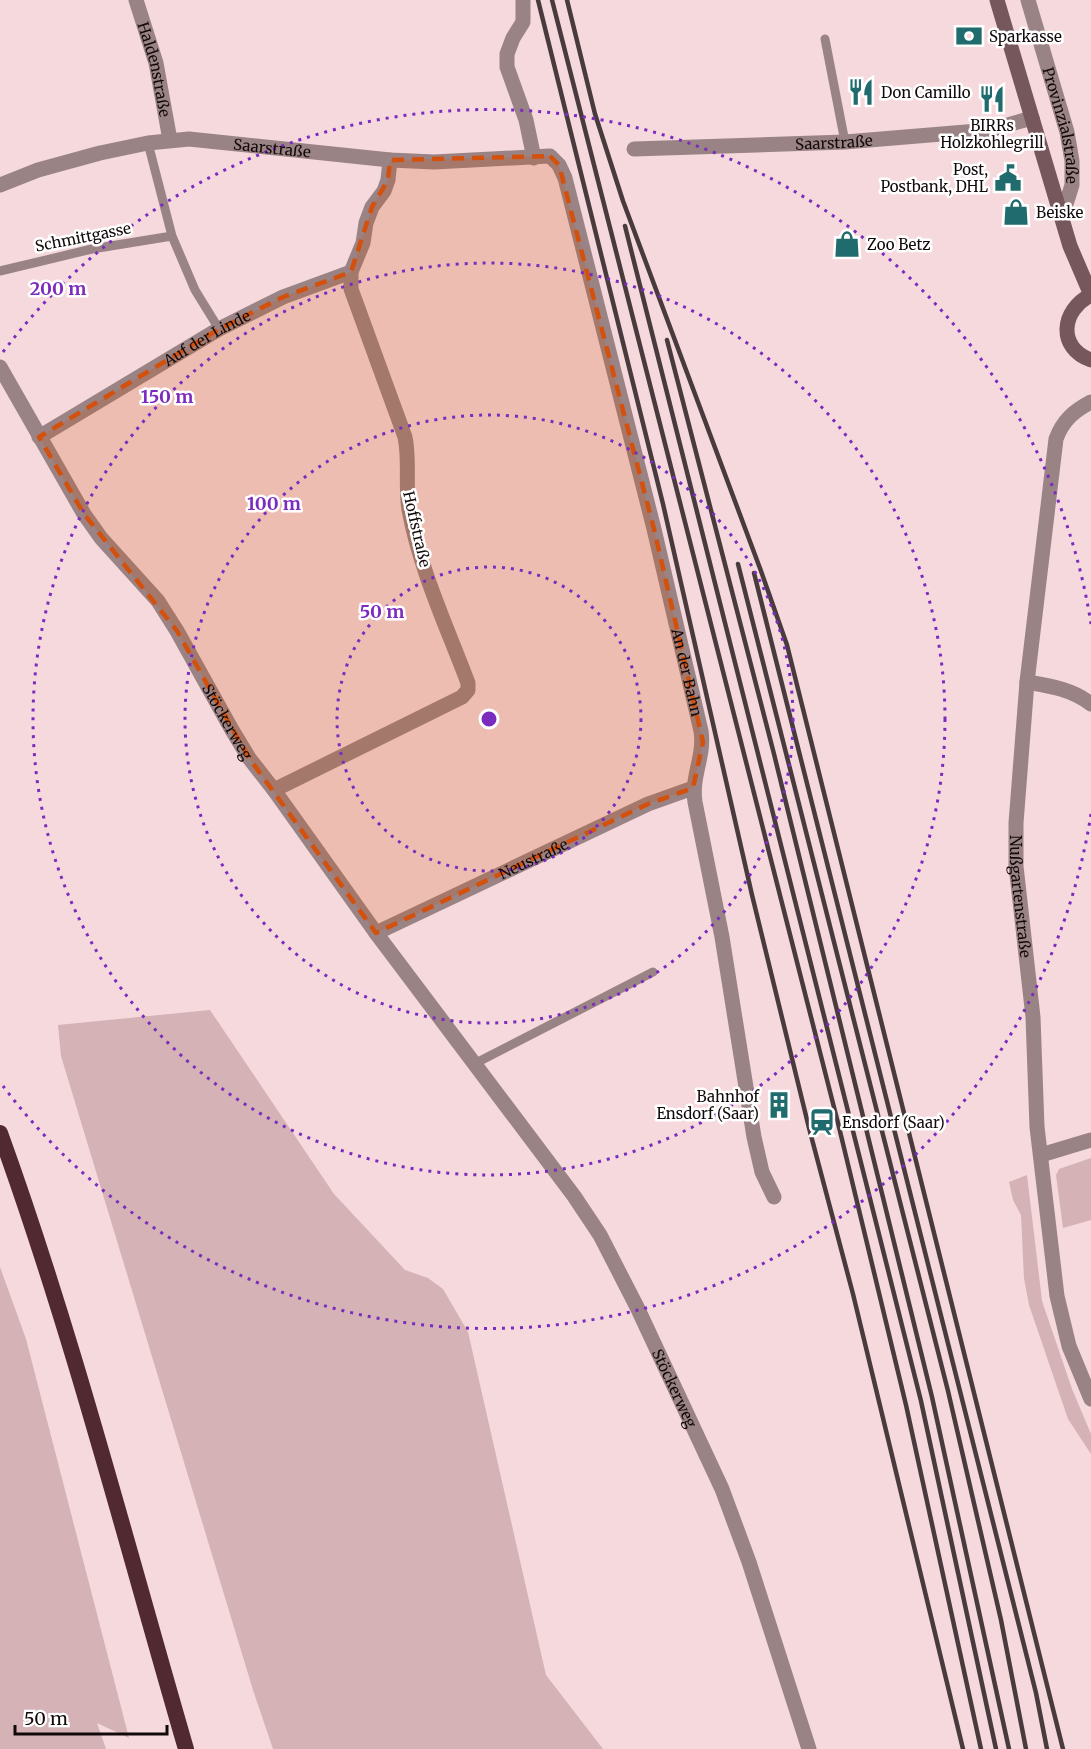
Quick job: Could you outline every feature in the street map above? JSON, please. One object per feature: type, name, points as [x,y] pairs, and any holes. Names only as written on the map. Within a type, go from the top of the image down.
[{"type":"highway","points":[[0,1133],[24,1198],[78,1374],[186,1749]]},
{"type":"main road","name":"Provinzialstraße","points":[[997,0],[1070,246],[1091,295]]},
{"type":"main road","points":[[1091,295],[1081,300],[1073,308],[1068,319],[1067,330],[1069,341],[1075,350],[1091,360]]},
{"type":"street","name":"Haldenstraße","points":[[136,0],[156,63],[170,140]]},
{"type":"street","points":[[523,0],[523,22],[507,54],[507,67],[542,157]]},
{"type":"street","name":"Provinzialstraße","points":[[1028,0],[1067,132],[1072,161],[1072,185],[1062,217]]},
{"type":"street","name":"Saarstraße","points":[[634,149],[844,142],[990,130],[1032,118]]},
{"type":"street","name":"Saarstraße","points":[[0,185],[38,170],[99,153],[148,143],[189,139],[390,160],[434,162],[542,157]]},
{"type":"street","name":"An der Bahn","points":[[542,157],[559,165],[565,178],[654,529],[699,719],[703,742],[693,788],[722,937],[754,1137],[762,1172],[774,1197]]},
{"type":"street","name":"Hoffstraße","points":[[274,790],[462,697],[468,690],[468,683],[419,551],[409,509],[406,481],[408,453],[405,437],[351,289],[351,272],[363,243],[366,223],[372,207],[384,191],[388,180],[390,160]]},
{"type":"street","name":"Auf der Linde","points":[[39,437],[219,329],[283,297],[351,272]]},
{"type":"street","name":"Stöckerweg","points":[[0,367],[84,514],[101,538],[158,601],[249,758],[600,1234],[722,1488],[809,1749]]},
{"type":"street","name":"Nußgartenstraße","points":[[1091,402],[1074,411],[1060,427],[1056,439],[1027,682],[1016,824],[1016,866],[1033,1017],[1037,1127],[1057,1296],[1069,1346],[1091,1399]]},
{"type":"street","points":[[1027,682],[1062,689],[1081,696],[1091,704]]},
{"type":"street","name":"Neustraße","points":[[376,933],[648,804],[693,788]]},
{"type":"street","points":[[1041,1155],[1091,1140]]},
{"type":"lane","points":[[825,39],[844,142]]},
{"type":"lane","points":[[148,143],[171,236],[195,290],[219,329]]},
{"type":"lane","name":"Schmittgasse","points":[[0,271],[92,249],[171,236]]},
{"type":"lane","points":[[474,1064],[653,972]]},
{"type":"highlighted area","points":[[550,156],[559,165],[654,529],[703,742],[693,788],[648,804],[376,933],[249,758],[177,631],[84,514],[39,437],[219,329],[283,297],[351,272],[372,207],[388,180],[390,160]]},
{"type":"shaded area","points":[[210,1010],[334,1194],[405,1270],[428,1278],[443,1289],[468,1332],[546,1675],[603,1749],[273,1749],[253,1690],[61,1056],[58,1025]]},
{"type":"shaded area","points":[[1091,1158],[1091,1220],[1063,1228],[1056,1175],[1059,1169]]},
{"type":"shaded area","points":[[1027,1175],[1042,1301],[1072,1389],[1091,1434],[1091,1454],[1068,1419],[1029,1305],[1024,1278],[1021,1215],[1013,1200],[1009,1182]]},
{"type":"shaded area","points":[[0,1267],[26,1339],[129,1738],[97,1723],[106,1749],[0,1749]]},
{"type":"railway","points":[[538,0],[663,504],[752,895],[809,1128],[853,1294],[963,1749]]},
{"type":"railway","points":[[552,0],[838,1123],[906,1405],[981,1749]]},
{"type":"railway","points":[[567,0],[595,114],[623,201],[787,645],[1063,1749]]},
{"type":"railway","points":[[625,226],[921,1401],[996,1749]]},
{"type":"railway","points":[[667,340],[774,754],[932,1397],[1009,1749]]},
{"type":"railway","points":[[738,564],[948,1391],[1001,1620],[1026,1749]]},
{"type":"railway","points":[[754,573],[1036,1693],[1047,1749]]},
{"type":"place","name":"Sparkasse","points":[[969,36]]},
{"type":"place","name":"Don Camillo","points":[[861,92]]},
{"type":"place","name":"BIRRs Holzkohlegrill","points":[[992,99]]},
{"type":"place","name":"Post, Postbank, DHL","points":[[1008,178]]},
{"type":"place","name":"Beiske","points":[[1016,212]]},
{"type":"place","name":"Zoo Betz","points":[[847,244]]},
{"type":"place","name":"Bahnhof Ensdorf (Saar)","points":[[779,1105]]},
{"type":"place","name":"Ensdorf (Saar)","points":[[822,1122]]}]
